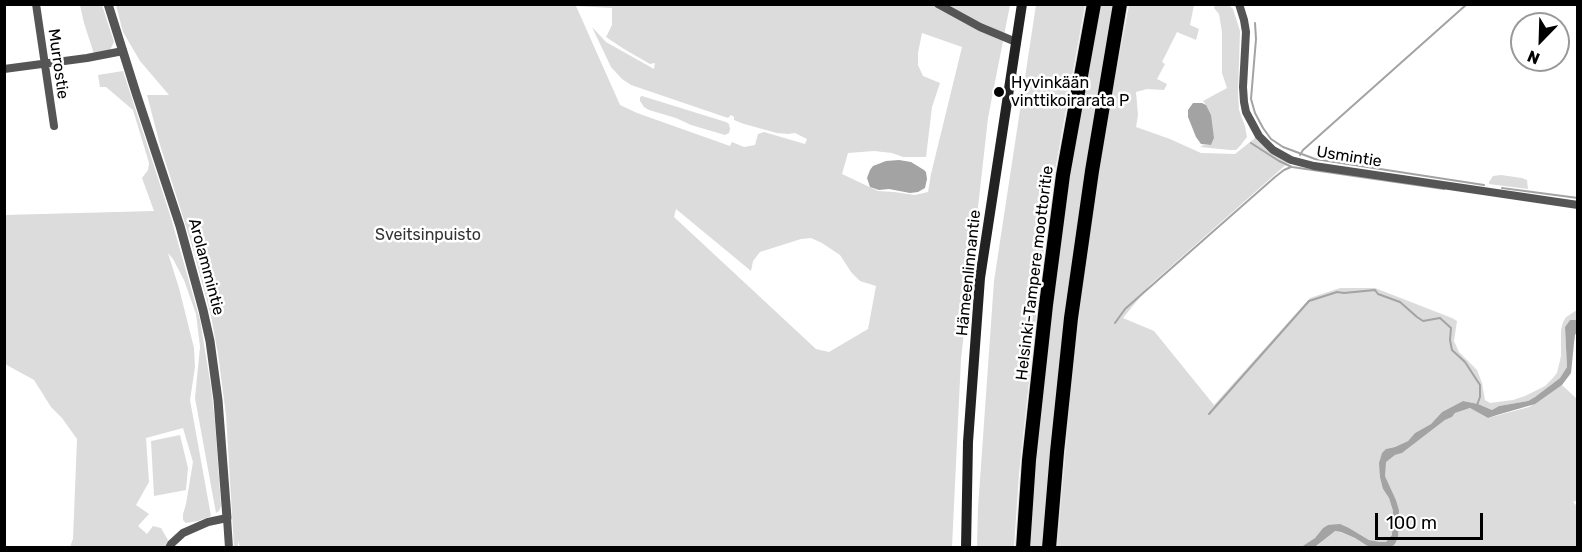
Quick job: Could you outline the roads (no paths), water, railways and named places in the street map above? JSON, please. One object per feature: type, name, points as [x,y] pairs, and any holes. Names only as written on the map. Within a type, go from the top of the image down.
[{"type":"highway","name":"Helsinki-Tampere moottoritie","points":[[1023,548],[1029,460],[1049,281],[1063,175],[1094,4]]},
{"type":"highway","points":[[1049,548],[1071,318],[1092,171],[1120,4]]},
{"type":"main road","name":"Hämeenlinnantie","points":[[966,548],[968,442],[980,279],[1022,4]]},
{"type":"street","name":"Murrostie","points":[[36,4],[54,126]]},
{"type":"street","name":"Arolammintie","points":[[108,4],[180,226],[210,341],[219,410],[229,548]]},
{"type":"street","points":[[938,4],[980,27],[1016,42]]},
{"type":"street","name":"Usmintie","points":[[1239,4],[1244,20],[1246,45],[1243,87],[1246,112],[1259,136],[1273,150],[1291,160],[1314,166],[1578,205]]},
{"type":"street","points":[[4,69],[123,51]]},
{"type":"street","points":[[170,548],[171,544],[183,534],[208,522],[227,518]]},
{"type":"waterway","points":[[1300,155],[1467,4]]},
{"type":"waterway","points":[[1255,23],[1256,39],[1251,99],[1255,113],[1271,139],[1283,147],[1315,159],[1484,185]]},
{"type":"waterway","points":[[1251,143],[1292,167],[1444,189]]},
{"type":"waterway","points":[[1115,323],[1125,309],[1275,177],[1291,167]]},
{"type":"waterway","points":[[1502,188],[1578,198]]},
{"type":"waterway","points":[[1209,414],[1309,301],[1337,292],[1375,290],[1378,294],[1400,302],[1423,321],[1440,318],[1451,328],[1452,350],[1465,362],[1480,385],[1477,405]]},
{"type":"place","name":"Hyvinkään vinttikoirarata P","points":[[999,92]]},
{"type":"park label","name":"Sveitsinpuisto","points":[[428,235]]}]
